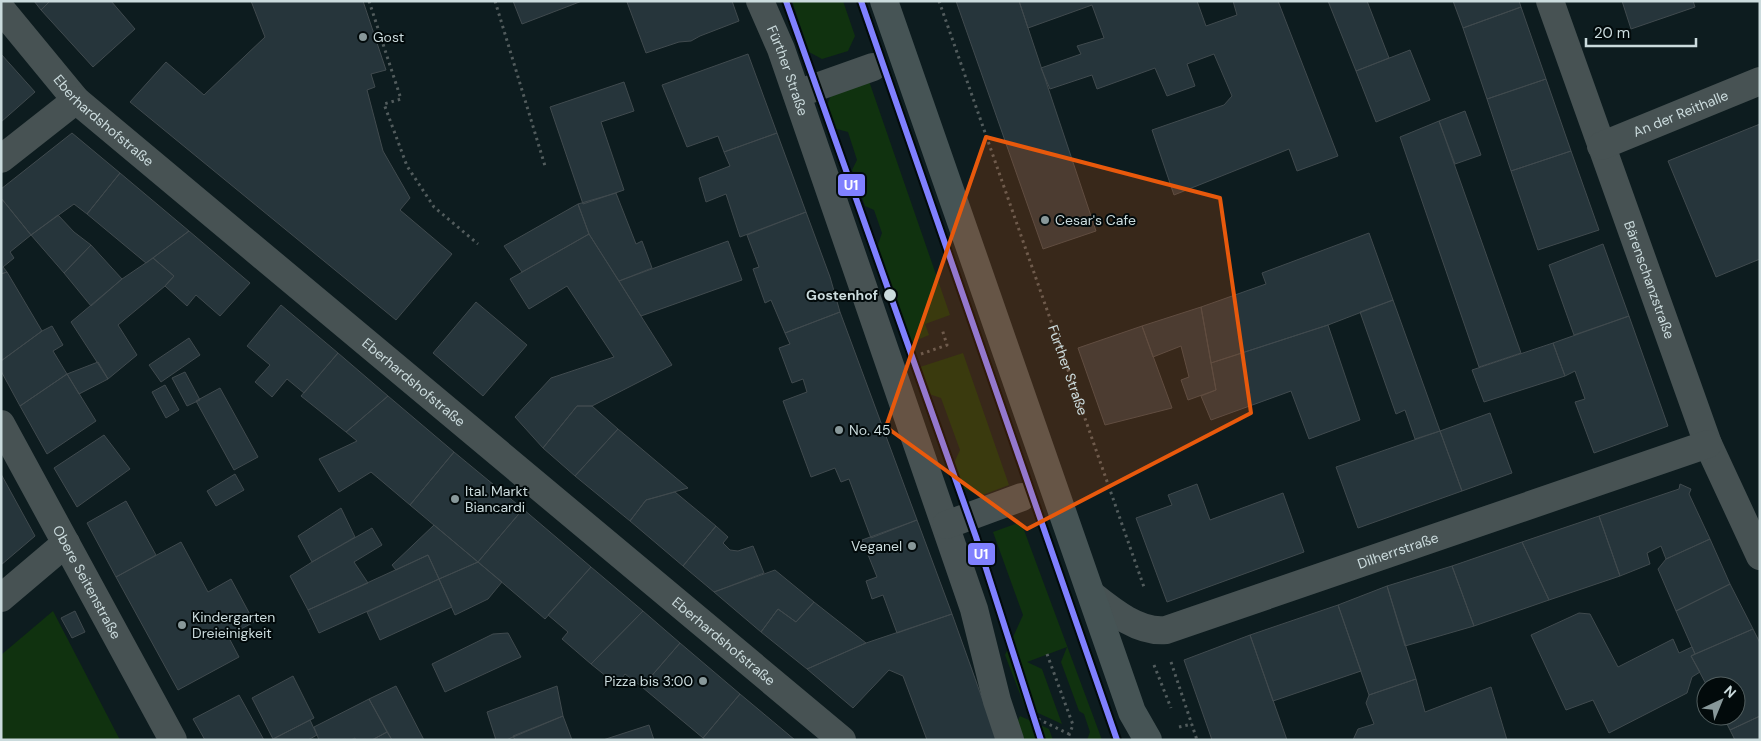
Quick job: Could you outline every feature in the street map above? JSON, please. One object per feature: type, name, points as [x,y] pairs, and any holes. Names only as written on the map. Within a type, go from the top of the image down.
[{"type":"main road","points":[[884,1],[1132,712],[1148,740]]},
{"type":"main road","points":[[1132,712],[1132,740]]},
{"type":"street","name":"Fürther Straße","points":[[760,1],[781,48],[946,525],[974,608],[997,701],[1010,740]]},
{"type":"street","name":"Bärenschanzstraße","points":[[1550,1],[1708,444],[1760,556]]},
{"type":"street","name":"Eberhardshofstraße","points":[[1,9],[76,100],[842,740]]},
{"type":"street","points":[[797,94],[873,67]]},
{"type":"street","name":"An der Reithalle","points":[[1601,146],[1760,81]]},
{"type":"street","points":[[1,159],[76,100]]},
{"type":"street","name":"Obere Seitenstraße","points":[[1,424],[173,740]]},
{"type":"street","name":"Dilherrstraße","points":[[1160,631],[1708,444]]},
{"type":"street","points":[[946,525],[1022,497]]},
{"type":"street","points":[[1,598],[66,543]]},
{"type":"street","points":[[1092,596],[1129,621],[1160,631]]},
{"type":"street","points":[[997,701],[1024,712]]},
{"type":"path","points":[[369,1],[401,99],[384,104],[407,166],[434,207],[478,244]]},
{"type":"path","points":[[495,1],[545,166]]},
{"type":"path","name":"Fürther Straße","points":[[939,1],[1197,740]]},
{"type":"path","points":[[942,329],[947,345]]},
{"type":"path","points":[[1047,654],[1073,726],[1066,740]]},
{"type":"path","points":[[1154,664],[1174,716]]},
{"type":"path","points":[[1176,722],[1178,727],[1192,724]]},
{"type":"path","points":[[1050,724],[1069,734]]},
{"type":"highlighted area","points":[[986,137],[1220,198],[1251,413],[1027,529],[886,427]]},
{"type":"green space","points":[[792,1],[843,1],[855,36],[848,51],[822,59],[809,52]]},
{"type":"green space","points":[[869,81],[950,315],[925,324],[929,335],[910,343],[877,247],[882,233],[874,210],[865,206],[852,170],[857,160],[848,132],[833,128],[826,108],[831,95]]},
{"type":"green space","points":[[963,353],[1009,485],[980,496],[963,488],[954,463],[960,450],[941,398],[929,394],[920,367]]},
{"type":"green space","points":[[1021,522],[1102,740],[1087,740],[1090,732],[1084,714],[1079,711],[1061,662],[1067,647],[1027,662],[1042,669],[1062,724],[1025,707],[1005,655],[1023,615],[993,532]]},
{"type":"green space","points":[[53,611],[120,740],[1,740],[1,655]]},
{"type":"green space","points":[[1020,716],[1049,729],[1053,740],[1024,740],[1017,722]]},
{"type":"building","points":[[34,1],[50,1],[41,10]]},
{"type":"building","points":[[50,1],[111,1],[135,29],[93,67],[41,10]]},
{"type":"building","points":[[251,1],[363,1],[386,70],[371,74],[375,87],[367,90],[383,151],[410,198],[400,210],[452,254],[396,320],[130,102],[166,62],[204,95],[265,37]]},
{"type":"building","points":[[513,1],[582,1],[522,24]]},
{"type":"building","points":[[732,1],[739,21],[691,41],[679,42],[646,53],[627,2]]},
{"type":"building","points":[[956,1],[1019,1],[1096,231],[1043,249]]},
{"type":"building","points":[[1019,1],[1197,1],[1206,26],[1237,15],[1233,1],[1278,1],[1338,156],[1297,171],[1289,149],[1174,195],[1152,130],[1224,105],[1232,96],[1214,54],[1187,64],[1195,86],[1167,96],[1155,68],[1097,89],[1092,75],[1050,89],[1041,68],[1081,54],[1077,46],[1104,38],[1092,5],[1028,28]]},
{"type":"building","points":[[1328,1],[1367,1],[1389,58],[1356,71]]},
{"type":"building","points":[[1453,1],[1519,1],[1521,7],[1463,28]]},
{"type":"building","points":[[1622,1],[1693,1],[1695,7],[1631,29]]},
{"type":"building","points":[[1521,7],[1546,79],[1487,99],[1463,28]]},
{"type":"building","points":[[1410,50],[1430,100],[1376,122],[1356,71]]},
{"type":"building","points":[[1,54],[35,92],[1,122]]},
{"type":"building","points":[[748,54],[777,133],[724,152],[718,136],[687,147],[662,85]]},
{"type":"building","points":[[1546,79],[1571,151],[1511,171],[1487,99]]},
{"type":"building","points":[[624,82],[634,111],[601,122],[624,190],[583,204],[550,107]]},
{"type":"building","points":[[1465,111],[1481,155],[1455,164],[1439,121]]},
{"type":"building","points":[[1439,121],[1521,353],[1479,367],[1400,137]]},
{"type":"building","points":[[1760,124],[1760,259],[1716,277],[1668,161]]},
{"type":"building","points":[[72,133],[120,173],[87,214],[74,204],[31,235],[1,198],[1,189]]},
{"type":"building","points":[[777,133],[806,212],[740,237],[726,194],[706,202],[699,178],[730,166],[724,152]]},
{"type":"building","points":[[1571,151],[1599,230],[1538,250],[1511,171]]},
{"type":"building","points":[[120,173],[189,231],[146,263],[87,214]]},
{"type":"building","points":[[616,193],[636,244],[642,241],[652,268],[619,281],[589,234],[578,204]]},
{"type":"building","points":[[1,198],[31,235],[10,252],[14,258],[3,267],[7,272],[1,274]]},
{"type":"building","points":[[578,204],[589,234],[522,272],[504,246]]},
{"type":"building","points":[[806,212],[830,277],[840,312],[785,333],[771,300],[765,303],[753,269],[759,267],[747,235]]},
{"type":"building","points":[[58,215],[74,232],[91,245],[64,273],[31,235]]},
{"type":"building","points":[[189,231],[250,283],[220,316],[196,295],[187,306],[165,286],[174,276],[153,258]]},
{"type":"building","points":[[1369,233],[1393,300],[1328,325],[1211,363],[1201,307],[1266,284],[1262,273]]},
{"type":"building","points":[[589,234],[672,365],[592,406],[577,406],[543,448],[515,417],[551,378],[614,357],[567,286],[529,309],[510,279]]},
{"type":"building","points":[[728,241],[742,280],[641,316],[619,281]]},
{"type":"building","points":[[1603,244],[1629,316],[1574,335],[1549,265]]},
{"type":"building","points":[[91,245],[122,279],[91,306],[64,273]]},
{"type":"building","points":[[153,258],[174,276],[165,286],[118,325],[137,355],[108,379],[71,322],[122,279]]},
{"type":"building","points":[[7,272],[42,331],[1,361],[1,274]]},
{"type":"building","points":[[1393,300],[1440,431],[1415,439],[1405,410],[1396,414],[1360,312]]},
{"type":"building","points":[[476,302],[527,345],[483,396],[433,353]]},
{"type":"building","points":[[281,305],[338,353],[304,393],[287,379],[272,397],[255,382],[270,365],[247,346]]},
{"type":"building","points":[[1201,307],[1216,390],[1188,400],[1181,380],[1189,377],[1181,346],[1153,357],[1142,326]]},
{"type":"building","name":"No. 45","points":[[840,312],[917,520],[871,538],[849,479],[841,482],[835,468],[811,477],[783,401],[807,392],[803,379],[792,383],[779,348],[790,344],[785,333]]},
{"type":"building","points":[[1629,316],[1668,426],[1594,453],[1575,402],[1585,399],[1575,371],[1565,376],[1553,343]]},
{"type":"building","points":[[1328,325],[1360,420],[1309,439],[1291,391],[1211,420],[1201,396],[1216,390],[1211,363]]},
{"type":"building","points":[[52,326],[63,345],[53,351],[67,374],[20,406],[1,371],[1,361],[42,331]]},
{"type":"building","points":[[1142,326],[1172,408],[1105,425],[1078,348]]},
{"type":"building","points":[[189,338],[200,355],[161,382],[149,365]]},
{"type":"building","points":[[1553,343],[1565,376],[1484,402],[1472,370]]},
{"type":"building","points":[[338,353],[388,396],[346,432],[301,396]]},
{"type":"building","points":[[98,362],[108,379],[79,394],[67,374]]},
{"type":"building","points":[[185,372],[200,400],[187,406],[172,378]]},
{"type":"building","points":[[67,374],[96,421],[47,454],[20,406]]},
{"type":"building","points":[[165,385],[179,410],[166,418],[152,392]]},
{"type":"building","points":[[220,388],[258,457],[234,470],[196,401]]},
{"type":"building","points":[[388,396],[454,452],[410,505],[371,472],[339,492],[319,459],[357,441],[346,432]]},
{"type":"building","points":[[577,406],[592,406],[618,429],[575,476],[543,448]]},
{"type":"building","points":[[1490,413],[1512,473],[1462,491],[1440,431]]},
{"type":"building","points":[[618,429],[688,488],[646,500],[630,521],[575,476]]},
{"type":"building","points":[[1440,431],[1462,491],[1358,528],[1336,467]]},
{"type":"building","points":[[104,435],[130,469],[77,507],[54,468]]},
{"type":"building","points":[[454,452],[523,509],[478,562],[410,505]]},
{"type":"building","points":[[1,474],[35,536],[1,565]]},
{"type":"building","points":[[235,474],[244,490],[216,506],[207,491]]},
{"type":"building","points":[[1197,484],[1210,520],[1283,493],[1304,552],[1167,602],[1136,518],[1172,505],[1168,495]]},
{"type":"building","points":[[1680,484],[1691,489],[1689,494],[1710,539],[1666,559],[1661,546],[1647,553],[1650,564],[1620,576],[1599,516],[1679,489]]},
{"type":"building","points":[[675,492],[716,526],[683,566],[630,521],[646,500]]},
{"type":"building","points":[[126,501],[156,555],[116,577],[87,523]]},
{"type":"building","points":[[341,508],[355,537],[312,562],[298,536]]},
{"type":"building","points":[[523,509],[591,567],[545,619],[478,562]]},
{"type":"building","points":[[1599,516],[1620,576],[1549,600],[1522,542]]},
{"type":"building","points":[[917,520],[952,614],[897,633],[883,595],[872,599],[866,581],[877,577],[862,540]]},
{"type":"building","points":[[434,525],[478,562],[439,579],[428,555],[396,570],[392,565]]},
{"type":"building","points":[[716,526],[728,537],[723,543],[730,550],[738,551],[753,546],[764,573],[714,592],[683,566]]},
{"type":"building","points":[[372,528],[382,545],[354,562],[368,583],[308,610],[290,576]]},
{"type":"building","points":[[1710,539],[1730,584],[1676,611],[1658,569],[1666,559]]},
{"type":"building","points":[[181,542],[208,592],[231,579],[254,622],[228,636],[239,657],[178,690],[116,577]]},
{"type":"building","points":[[1522,542],[1549,600],[1474,626],[1452,566]]},
{"type":"building","points":[[428,555],[439,579],[319,633],[308,610]]},
{"type":"building","points":[[478,562],[502,582],[488,599],[455,615],[439,579]]},
{"type":"building","points":[[1452,566],[1474,626],[1405,646],[1387,586]]},
{"type":"building","points":[[591,567],[643,611],[591,664],[562,639],[568,632],[548,615]]},
{"type":"building","points":[[775,570],[814,602],[796,622],[778,609],[761,632],[714,592]]},
{"type":"building","points":[[439,579],[452,607],[380,640],[367,612]]},
{"type":"building","points":[[1730,584],[1753,629],[1695,654],[1676,611]]},
{"type":"building","points":[[1387,586],[1416,679],[1369,695],[1338,605]]},
{"type":"building","points":[[814,602],[866,643],[807,669],[761,632],[778,609],[796,622]]},
{"type":"building","points":[[1338,605],[1361,671],[1273,701],[1250,635]]},
{"type":"building","points":[[75,611],[85,632],[72,638],[61,618]]},
{"type":"building","points":[[643,611],[680,643],[642,687],[625,674],[617,685],[591,664]]},
{"type":"building","points":[[1579,613],[1590,614],[1618,667],[1673,639],[1679,653],[1692,647],[1695,654],[1691,656],[1700,672],[1692,677],[1687,693],[1609,733],[1593,700],[1566,710],[1531,635]]},
{"type":"building","points":[[952,614],[997,740],[927,740],[903,676],[889,670],[853,708],[807,669],[866,643]]},
{"type":"building","points":[[1753,629],[1760,643],[1760,716],[1746,723],[1746,676],[1702,676],[1691,656]]},
{"type":"building","points":[[508,633],[521,657],[445,692],[432,664],[493,634]]},
{"type":"building","points":[[1250,635],[1287,740],[1212,740],[1184,660]]},
{"type":"building","points":[[680,643],[740,694],[703,738],[642,687]]},
{"type":"building","points":[[293,676],[314,718],[273,739],[252,698]]},
{"type":"building","points":[[1416,679],[1425,712],[1491,687],[1507,740],[1353,740],[1358,729],[1374,724],[1366,703],[1369,695]]},
{"type":"building","points":[[396,686],[424,740],[392,740],[369,699]]},
{"type":"building","points":[[557,686],[563,716],[506,740],[496,740],[487,712]]},
{"type":"building","points":[[740,694],[795,740],[706,740],[703,738]]},
{"type":"building","points":[[239,695],[264,740],[205,740],[193,719]]},
{"type":"building","points":[[369,699],[387,732],[372,740],[356,740],[355,738],[351,740],[319,740],[314,727]]},
{"type":"building","points":[[563,716],[572,740],[515,740],[513,736]]},
{"type":"building","points":[[1760,716],[1760,740],[1735,740],[1730,730],[1739,726],[1746,726],[1746,723]]},
{"type":"building","points":[[310,720],[317,735],[308,740],[273,739]]},
{"type":"building","points":[[649,725],[654,740],[603,740]]},
{"type":"building","points":[[1728,726],[1739,726],[1730,730]]},
{"type":"building","points":[[387,732],[392,740],[372,740]]},
{"type":"transit line","name":"U1","points":[[786,1],[976,537],[1041,740]]},
{"type":"transit line","name":"U1","points":[[861,1],[1117,740]]},
{"type":"place","name":"Gost","points":[[363,37]]},
{"type":"place","name":"Cesar's Cafe","points":[[1045,220]]},
{"type":"place","name":"Gostenhof","points":[[890,295]]},
{"type":"place","name":"No. 45","points":[[839,430]]},
{"type":"place","name":"Ital. Markt Biancardi","points":[[455,499]]},
{"type":"place","name":"Veganel","points":[[912,546]]},
{"type":"place","name":"Kindergarten Dreieinigkeit","points":[[182,625]]},
{"type":"place","name":"Pizza bis 3:00","points":[[703,681]]}]
